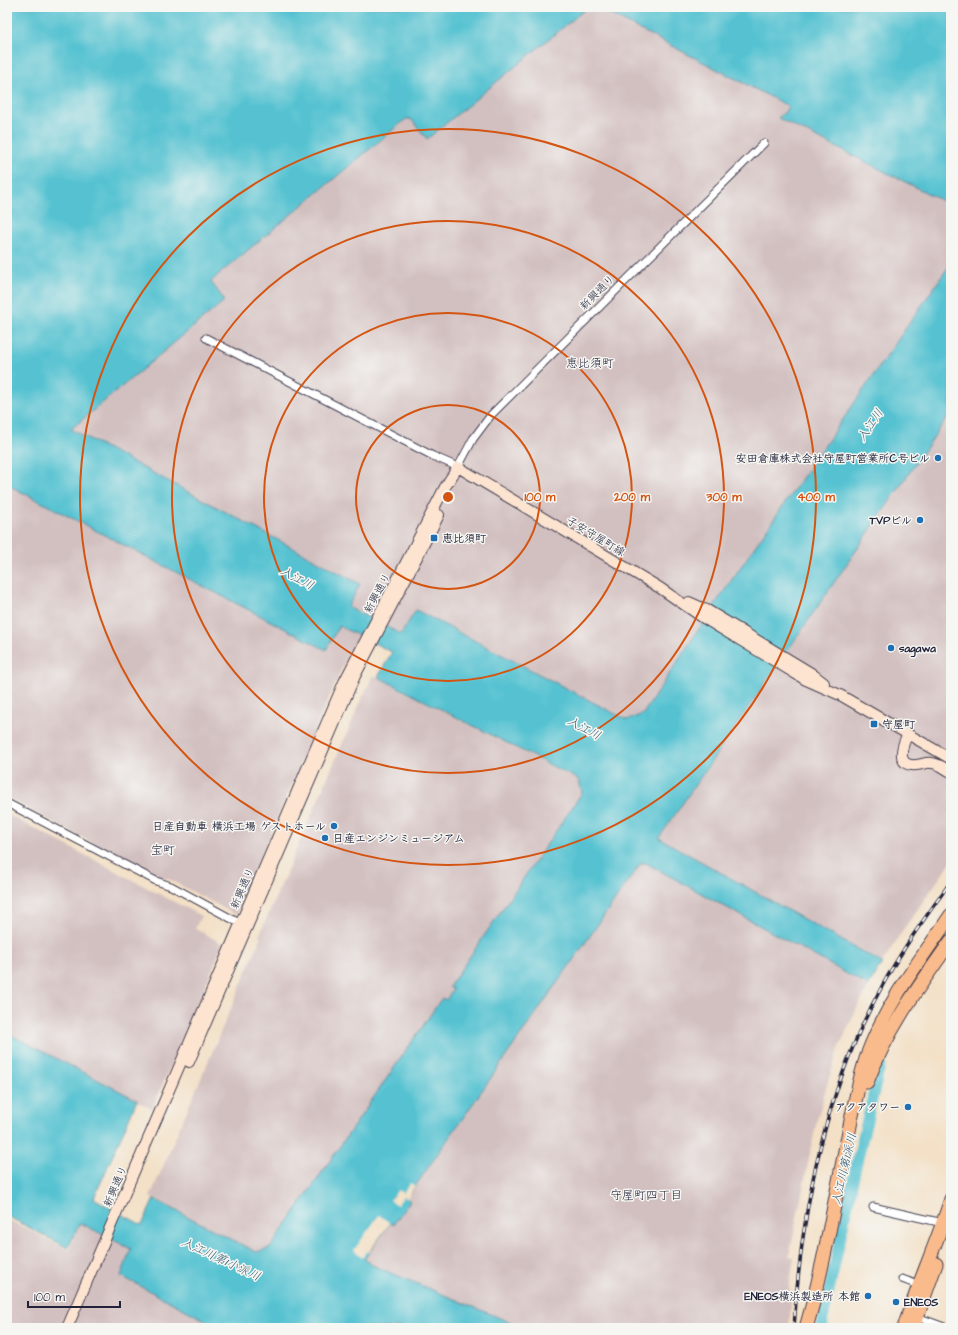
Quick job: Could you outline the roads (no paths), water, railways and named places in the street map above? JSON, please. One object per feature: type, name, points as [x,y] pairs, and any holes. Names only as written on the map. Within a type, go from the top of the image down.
[{"type":"highway","points":[[806,1328],[817,1284],[859,1082],[868,1053],[915,958],[951,904]]},
{"type":"highway","points":[[889,1008],[951,915]]},
{"type":"highway","points":[[815,1328],[867,1084],[876,1054],[892,1019],[951,929]]},
{"type":"highway","points":[[867,1084],[881,1050],[897,1020],[951,941]]},
{"type":"highway","points":[[904,1328],[923,1287],[947,1222],[951,1199]]},
{"type":"highway","points":[[915,1322],[923,1287]]},
{"type":"street","name":"新興通り","points":[[67,1328],[121,1211],[243,926],[344,682],[383,615],[445,487],[473,439],[491,415],[764,143]]},
{"type":"street","points":[[206,338],[433,456],[458,467]]},
{"type":"street","name":"子安守屋町線","points":[[458,467],[783,661],[811,673],[840,695],[951,759]]},
{"type":"street","points":[[908,734],[902,747],[902,758],[905,763],[908,765],[915,765],[932,762],[951,772]]},
{"type":"street","points":[[7,803],[156,881],[171,886],[243,926]]},
{"type":"street","points":[[873,1207],[947,1222]]},
{"type":"street","name":"新興通り","points":[[75,1328],[108,1241]]},
{"type":"street","points":[[902,1279],[923,1287]]},
{"type":"street","points":[[915,1322],[947,1328]]},
{"type":"water","points":[[7,7],[588,7],[427,139],[411,119],[406,119],[218,275],[211,282],[223,298],[223,302],[71,429],[360,584],[348,607],[401,634],[416,610],[627,720],[643,714],[720,597],[951,263],[951,412],[659,838],[882,963],[869,986],[646,863],[641,863],[407,1198],[410,1201],[393,1225],[390,1223],[365,1258],[366,1261],[372,1265],[524,1328],[220,1328],[121,1276],[131,1249],[80,1223],[68,1248],[7,1216],[7,1033],[137,1100],[94,1198],[142,1225],[154,1199],[256,1252],[270,1248],[442,998],[446,1000],[453,989],[449,987],[582,793],[579,780],[378,677],[392,652],[339,626],[326,650],[10,486],[7,486]]},
{"type":"water","points":[[596,7],[951,7],[951,205],[778,118],[785,112],[788,106]]},
{"type":"waterway","name":"入江川第1派川","points":[[821,1328],[857,1162],[882,1058]]},
{"type":"railway","points":[[794,1328],[801,1251],[814,1175],[823,1137],[846,1063],[861,1028],[888,976],[911,938],[951,881]]},
{"type":"place","name":"安田倉庫株式会社守屋町営業所C号ビル","points":[[938,458]]},
{"type":"place","name":"TVPビル","points":[[920,520]]},
{"type":"place","name":"恵比須町","points":[[434,538]]},
{"type":"place","name":"sagawa","points":[[891,648]]},
{"type":"place","name":"守屋町","points":[[874,724]]},
{"type":"place","name":"日産自動車 横浜工場 ゲストホール","points":[[334,826]]},
{"type":"place","name":"日産エンジンミュージアム","points":[[325,838]]},
{"type":"place","name":"アクアタワー","points":[[908,1107]]},
{"type":"place","name":"ENEOS横浜製造所 本館","points":[[868,1296]]},
{"type":"place","name":"ENEOS","points":[[896,1302]]},
{"type":"district","name":"恵比須町","points":[[590,363]]},
{"type":"district","name":"宝町","points":[[163,850]]},
{"type":"district","name":"守屋町四丁目","points":[[646,1195]]},
{"type":"water label","name":"入江川","points":[[870,425]]},
{"type":"water label","name":"入江川","points":[[297,578]]},
{"type":"water label","name":"入江川","points":[[584,728]]},
{"type":"water label","name":"入江川第1小派川","points":[[221,1259]]}]
